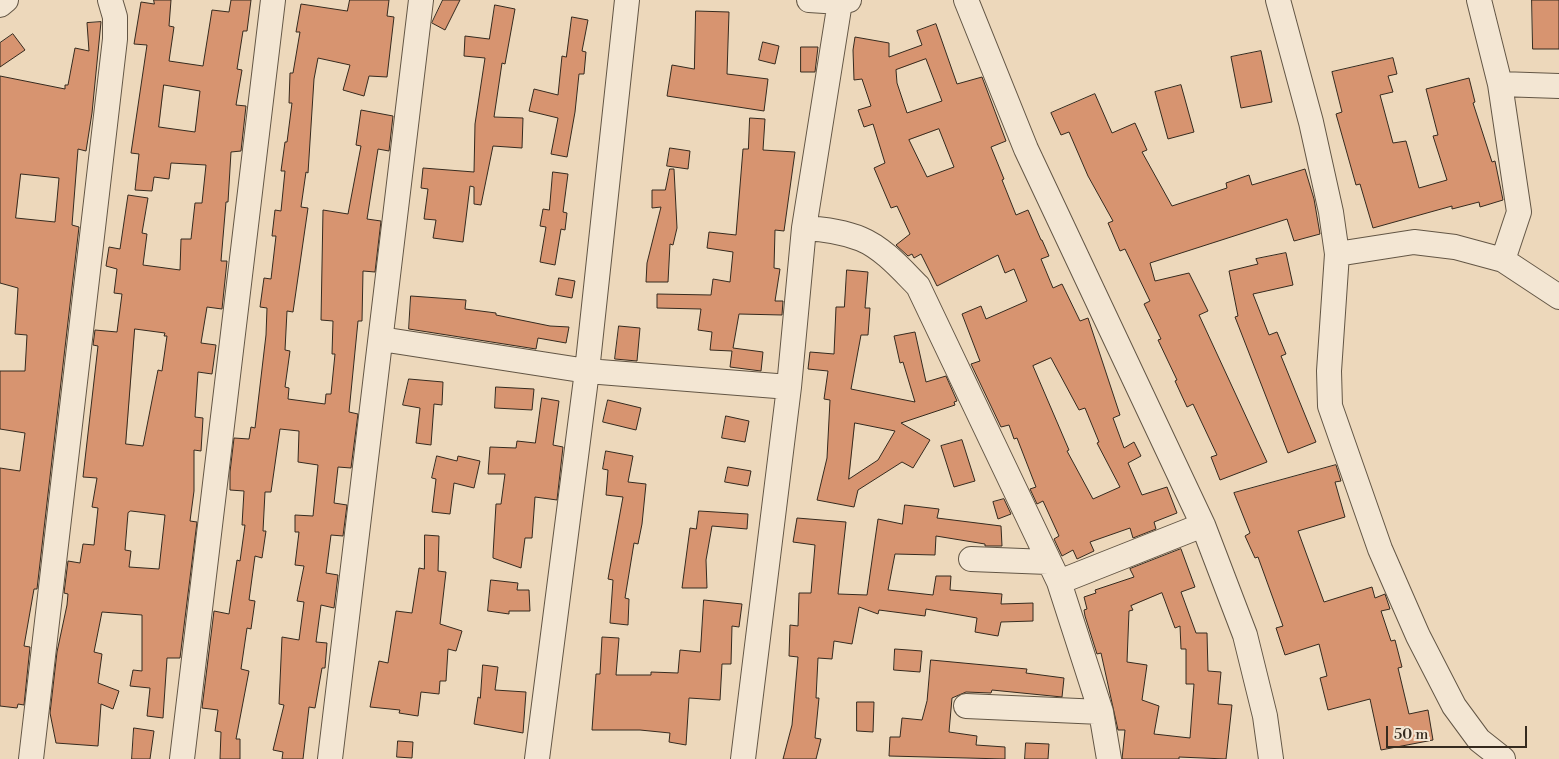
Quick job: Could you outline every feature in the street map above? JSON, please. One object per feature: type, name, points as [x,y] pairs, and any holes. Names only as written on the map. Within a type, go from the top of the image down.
[{"type":"street","points":[[0,5],[6,0]]},
{"type":"street","points":[[31,759],[115,39],[115,17],[110,0]]},
{"type":"street","points":[[182,759],[273,0]]},
{"type":"street","points":[[330,759],[421,0]]},
{"type":"street","points":[[537,759],[587,372],[627,0]]},
{"type":"street","points":[[743,759],[789,387],[804,228],[845,1],[809,0]]},
{"type":"street","points":[[966,0],[1026,149],[1203,525],[1245,635],[1265,716],[1271,759]]},
{"type":"street","points":[[1278,0],[1311,122],[1331,212],[1337,254],[1329,371],[1330,406],[1380,550],[1418,636],[1454,706],[1479,740],[1503,759]]},
{"type":"street","points":[[1479,0],[1500,84],[1519,212],[1503,260]]},
{"type":"street","points":[[1500,84],[1559,86]]},
{"type":"street","points":[[804,228],[826,230],[862,239],[892,261],[918,286],[1053,572],[1101,712],[1109,759]]},
{"type":"street","points":[[1337,254],[1414,242],[1455,247],[1503,260],[1559,297]]},
{"type":"street","points":[[381,339],[587,372],[789,387]]},
{"type":"street","points":[[971,559],[1053,572],[1203,525]]},
{"type":"street","points":[[966,706],[1101,712]]},
{"type":"building","points":[[154,0],[171,0],[169,26],[174,27],[169,61],[203,66],[212,10],[229,12],[231,0],[251,0],[247,31],[243,31],[237,69],[242,70],[236,105],[246,106],[241,151],[231,152],[228,202],[226,202],[221,261],[227,261],[222,309],[207,307],[201,343],[216,345],[212,374],[198,372],[195,417],[203,418],[201,451],[194,450],[194,491],[190,521],[197,522],[180,658],[167,658],[163,718],[147,716],[150,688],[130,686],[133,670],[142,671],[142,615],[102,612],[94,652],[102,654],[98,683],[119,691],[113,709],[101,704],[98,746],[56,743],[50,713],[57,652],[67,605],[68,594],[64,593],[68,561],[80,563],[83,544],[94,545],[98,508],[92,507],[97,478],[83,477],[98,346],[93,345],[95,330],[117,332],[122,294],[114,293],[117,269],[106,266],[109,247],[120,249],[128,195],[148,198],[142,233],[147,234],[143,265],[180,270],[181,239],[191,239],[195,203],[202,203],[206,165],[171,163],[169,179],[154,177],[152,191],[135,190],[139,154],[131,153],[147,45],[134,44],[141,2],[154,4]],"holes":[[[164,85],[200,91],[195,132],[159,127]],[[135,329],[165,333],[164,336],[167,336],[162,371],[158,370],[143,446],[126,444]],[[131,511],[165,515],[159,569],[129,567],[131,551],[125,550],[128,513]]]},
{"type":"building","points":[[350,0],[389,0],[387,16],[394,17],[387,77],[369,76],[364,96],[343,90],[350,65],[318,58],[314,79],[308,173],[306,172],[301,207],[308,208],[293,312],[287,311],[285,350],[290,351],[285,387],[289,388],[288,399],[325,404],[326,394],[331,394],[335,354],[332,354],[333,321],[321,320],[323,210],[348,214],[361,146],[356,145],[361,110],[393,116],[389,151],[378,149],[367,219],[381,221],[375,272],[363,271],[362,321],[358,321],[349,412],[358,414],[351,468],[338,467],[334,503],[347,505],[343,536],[331,535],[326,573],[338,575],[334,608],[321,605],[316,642],[327,643],[325,668],[322,668],[315,708],[309,707],[303,759],[282,759],[283,752],[273,750],[284,705],[279,704],[282,637],[299,640],[304,602],[297,601],[304,566],[295,565],[299,532],[295,532],[295,515],[313,516],[318,465],[298,462],[299,431],[280,429],[271,492],[265,492],[263,531],[266,531],[262,558],[255,556],[249,600],[255,601],[251,629],[247,628],[241,669],[249,671],[236,739],[240,739],[240,759],[220,759],[221,732],[215,731],[218,710],[202,708],[214,611],[229,614],[237,560],[240,561],[245,525],[242,525],[244,491],[230,490],[230,472],[234,438],[249,439],[251,427],[255,428],[266,335],[267,308],[260,307],[264,278],[271,279],[276,236],[272,236],[275,210],[281,211],[285,171],[281,171],[292,103],[289,103],[290,73],[293,73],[300,32],[296,32],[301,4],[347,11]]},
{"type":"building","points":[[443,0],[460,0],[445,30],[432,23]]},
{"type":"building","points":[[1532,0],[1559,0],[1559,49],[1533,49]]},
{"type":"building","points":[[495,5],[515,9],[505,64],[502,63],[494,117],[523,118],[522,148],[493,146],[481,205],[474,204],[474,187],[470,186],[463,242],[433,238],[436,220],[424,219],[428,189],[421,188],[423,168],[474,172],[475,124],[485,58],[464,56],[465,36],[489,39]]},
{"type":"building","points":[[696,11],[729,12],[727,74],[768,79],[764,111],[667,96],[672,65],[694,69]]},
{"type":"building","points":[[572,17],[588,20],[582,51],[586,52],[584,74],[579,74],[567,157],[551,154],[558,118],[529,111],[534,89],[558,95],[562,56],[566,57]]},
{"type":"building","points":[[101,22],[92,113],[86,151],[78,149],[72,225],[79,227],[37,589],[34,589],[24,646],[30,647],[24,705],[18,704],[17,708],[0,706],[0,468],[20,471],[25,433],[0,429],[0,371],[25,371],[27,335],[15,334],[18,288],[0,283],[0,76],[65,89],[65,85],[68,85],[75,48],[89,51],[87,23]],"holes":[[[21,174],[59,178],[55,222],[16,218]]]},
{"type":"building","points":[[936,24],[957,84],[982,77],[1006,141],[991,147],[1004,179],[1002,180],[1016,215],[1028,210],[1049,256],[1041,259],[1053,288],[1062,284],[1080,321],[1088,318],[1120,415],[1113,418],[1124,448],[1134,442],[1141,456],[1128,463],[1142,495],[1167,487],[1177,513],[1154,522],[1156,529],[1133,538],[1130,528],[1090,542],[1094,551],[1077,559],[1073,550],[1062,556],[1054,539],[1059,536],[1043,501],[1037,504],[1030,489],[1036,487],[1017,438],[1014,439],[1009,425],[1001,427],[971,364],[980,361],[962,314],[981,306],[986,319],[1027,301],[1014,269],[1005,273],[998,255],[937,286],[921,254],[914,258],[912,254],[908,256],[896,245],[910,234],[897,206],[891,208],[874,168],[885,163],[873,124],[864,127],[858,110],[871,106],[862,79],[854,80],[853,50],[855,37],[889,43],[889,57],[922,45],[917,31]],"holes":[[[926,59],[942,101],[907,113],[897,83],[896,70]],[[939,129],[954,167],[927,177],[909,140]],[[1051,358],[1079,410],[1085,408],[1099,442],[1097,443],[1120,487],[1093,499],[1067,451],[1069,450],[1033,366]]]},
{"type":"building","points":[[13,34],[25,50],[0,67],[0,43]]},
{"type":"building","points":[[763,42],[779,46],[775,64],[759,60]]},
{"type":"building","points":[[801,47],[818,47],[815,72],[801,72]]},
{"type":"building","points":[[1261,51],[1272,102],[1241,108],[1231,57]]},
{"type":"building","points":[[1393,58],[1397,74],[1388,76],[1393,92],[1380,95],[1393,143],[1406,141],[1419,188],[1447,180],[1433,136],[1438,135],[1426,89],[1469,78],[1475,102],[1473,103],[1492,162],[1495,161],[1503,200],[1480,207],[1479,202],[1452,209],[1452,206],[1373,228],[1360,184],[1356,185],[1336,114],[1342,112],[1332,72]]},
{"type":"building","points":[[1181,85],[1194,132],[1168,139],[1155,92]]},
{"type":"building","points":[[1095,94],[1112,133],[1135,123],[1147,150],[1142,152],[1172,206],[1227,188],[1226,183],[1249,175],[1252,185],[1305,169],[1314,199],[1320,234],[1294,241],[1287,219],[1150,263],[1155,281],[1189,273],[1208,311],[1199,315],[1267,462],[1220,480],[1211,457],[1217,455],[1193,404],[1187,407],[1175,381],[1177,380],[1158,340],[1161,339],[1144,304],[1150,301],[1125,249],[1120,251],[1108,223],[1113,221],[1088,176],[1069,132],[1061,135],[1051,113]]},
{"type":"building","points":[[750,118],[765,119],[763,150],[795,152],[784,231],[775,230],[774,268],[780,269],[775,301],[783,301],[782,315],[739,314],[733,348],[763,352],[761,371],[730,367],[732,351],[710,350],[712,332],[698,330],[701,309],[657,308],[657,294],[711,295],[713,279],[730,282],[733,252],[707,248],[709,232],[736,235],[743,149],[748,149]]},
{"type":"building","points":[[670,148],[690,151],[688,169],[667,166]]},
{"type":"building","points":[[670,169],[674,169],[677,228],[673,245],[670,244],[668,282],[646,282],[647,263],[661,207],[652,208],[652,190],[665,190]]},
{"type":"building","points":[[553,172],[568,174],[563,212],[567,213],[565,230],[561,229],[555,265],[540,262],[546,227],[540,226],[543,209],[549,210]]},
{"type":"building","points":[[1286,253],[1293,285],[1253,294],[1269,335],[1277,332],[1286,354],[1281,356],[1316,442],[1288,453],[1235,317],[1238,316],[1229,271],[1258,264],[1256,259]]},
{"type":"building","points":[[847,270],[868,272],[865,308],[870,308],[868,335],[861,335],[851,389],[915,402],[903,362],[900,363],[894,336],[915,332],[926,382],[946,376],[957,401],[954,402],[955,405],[901,423],[930,440],[913,468],[902,462],[858,490],[854,507],[817,500],[827,458],[830,400],[824,399],[828,371],[808,369],[810,352],[834,354],[836,307],[844,307]],"holes":[[[855,423],[895,431],[878,460],[849,479]]]},
{"type":"building","points":[[559,278],[575,281],[572,298],[556,295]]},
{"type":"building","points":[[411,296],[466,300],[465,309],[496,313],[496,315],[550,326],[569,327],[566,343],[538,338],[536,349],[409,329]]},
{"type":"building","points":[[619,326],[640,328],[637,361],[615,359]]},
{"type":"building","points":[[409,379],[443,382],[442,405],[434,404],[431,445],[416,443],[420,408],[403,405]]},
{"type":"building","points":[[496,387],[534,389],[532,410],[495,408]]},
{"type":"building","points":[[542,398],[559,401],[553,445],[563,447],[557,500],[535,497],[532,538],[525,538],[521,568],[493,558],[496,504],[501,504],[505,474],[488,474],[490,447],[516,448],[517,441],[535,443]]},
{"type":"building","points":[[608,400],[641,408],[636,430],[603,422]]},
{"type":"building","points":[[726,416],[749,421],[745,442],[722,438]]},
{"type":"building","points":[[962,440],[975,481],[954,487],[941,446]]},
{"type":"building","points":[[606,451],[633,456],[628,482],[646,484],[642,524],[638,544],[634,543],[625,598],[629,599],[628,625],[610,623],[613,580],[608,579],[623,497],[606,495],[608,470],[603,469]]},
{"type":"building","points":[[437,456],[457,461],[458,456],[480,461],[474,488],[454,483],[450,514],[432,512],[436,479],[432,478]]},
{"type":"building","points":[[1336,465],[1341,481],[1335,482],[1345,517],[1298,531],[1324,602],[1372,587],[1375,598],[1385,594],[1390,609],[1381,611],[1391,641],[1395,640],[1402,667],[1398,668],[1409,714],[1428,710],[1433,740],[1381,750],[1370,699],[1328,710],[1320,678],[1327,676],[1319,644],[1285,655],[1276,628],[1283,626],[1258,557],[1255,558],[1245,536],[1250,533],[1234,493]]},
{"type":"building","points":[[728,467],[751,471],[748,486],[725,482]]},
{"type":"building","points":[[1004,499],[1011,514],[998,519],[993,502]]},
{"type":"building","points":[[905,505],[939,509],[937,518],[1001,526],[1002,546],[985,546],[985,544],[936,536],[935,555],[895,554],[888,590],[933,595],[936,576],[951,576],[950,590],[1002,594],[1001,604],[1033,603],[1033,621],[1001,622],[998,636],[975,632],[977,618],[926,609],[925,616],[879,610],[878,614],[859,607],[852,644],[834,641],[832,659],[818,658],[816,698],[819,698],[815,738],[821,739],[816,759],[783,759],[792,725],[798,657],[789,656],[790,625],[798,626],[799,593],[811,593],[815,545],[793,542],[797,518],[846,522],[838,594],[867,595],[878,519],[902,524]]},
{"type":"building","points":[[699,511],[748,514],[747,529],[712,526],[706,560],[707,588],[682,588],[690,528],[696,529]]},
{"type":"building","points":[[425,535],[439,536],[438,571],[446,572],[440,624],[462,631],[456,651],[448,649],[446,681],[440,681],[439,694],[421,692],[418,716],[399,713],[400,710],[370,707],[379,661],[388,663],[396,611],[412,613],[419,568],[424,569]]},
{"type":"building","points":[[1181,549],[1195,587],[1181,592],[1196,633],[1207,633],[1208,671],[1221,672],[1218,704],[1232,705],[1226,759],[1179,757],[1179,759],[1122,759],[1125,730],[1118,730],[1101,653],[1097,654],[1085,616],[1084,610],[1087,609],[1084,597],[1096,593],[1095,590],[1134,577],[1130,569]],"holes":[[[1162,593],[1175,628],[1180,626],[1181,649],[1186,649],[1186,684],[1194,684],[1190,738],[1154,734],[1159,706],[1142,700],[1147,665],[1127,662],[1129,611],[1133,610],[1131,606]]]},
{"type":"building","points":[[491,580],[518,583],[517,590],[529,590],[530,611],[509,611],[509,614],[488,611]]},
{"type":"building","points":[[704,600],[742,604],[739,627],[732,626],[731,664],[722,664],[720,700],[689,698],[686,745],[669,742],[670,733],[640,730],[592,730],[596,674],[600,674],[602,637],[619,638],[616,675],[651,675],[651,672],[678,673],[680,650],[700,652]]},
{"type":"building","points":[[895,649],[922,651],[920,672],[894,670]]},
{"type":"building","points":[[931,660],[1027,669],[1026,673],[1064,678],[1062,697],[992,690],[991,693],[966,692],[952,698],[949,732],[977,736],[976,745],[1005,747],[1005,759],[889,756],[890,737],[900,737],[902,718],[922,720],[927,701]]},
{"type":"building","points":[[483,665],[498,667],[495,690],[526,692],[523,733],[474,724],[478,697],[480,698]]},
{"type":"building","points":[[857,702],[874,702],[873,732],[857,731]]},
{"type":"building","points":[[134,728],[154,731],[150,759],[132,759]]},
{"type":"building","points":[[398,741],[413,742],[412,758],[397,757]]},
{"type":"building","points":[[1026,743],[1049,744],[1048,759],[1025,759]]}]
